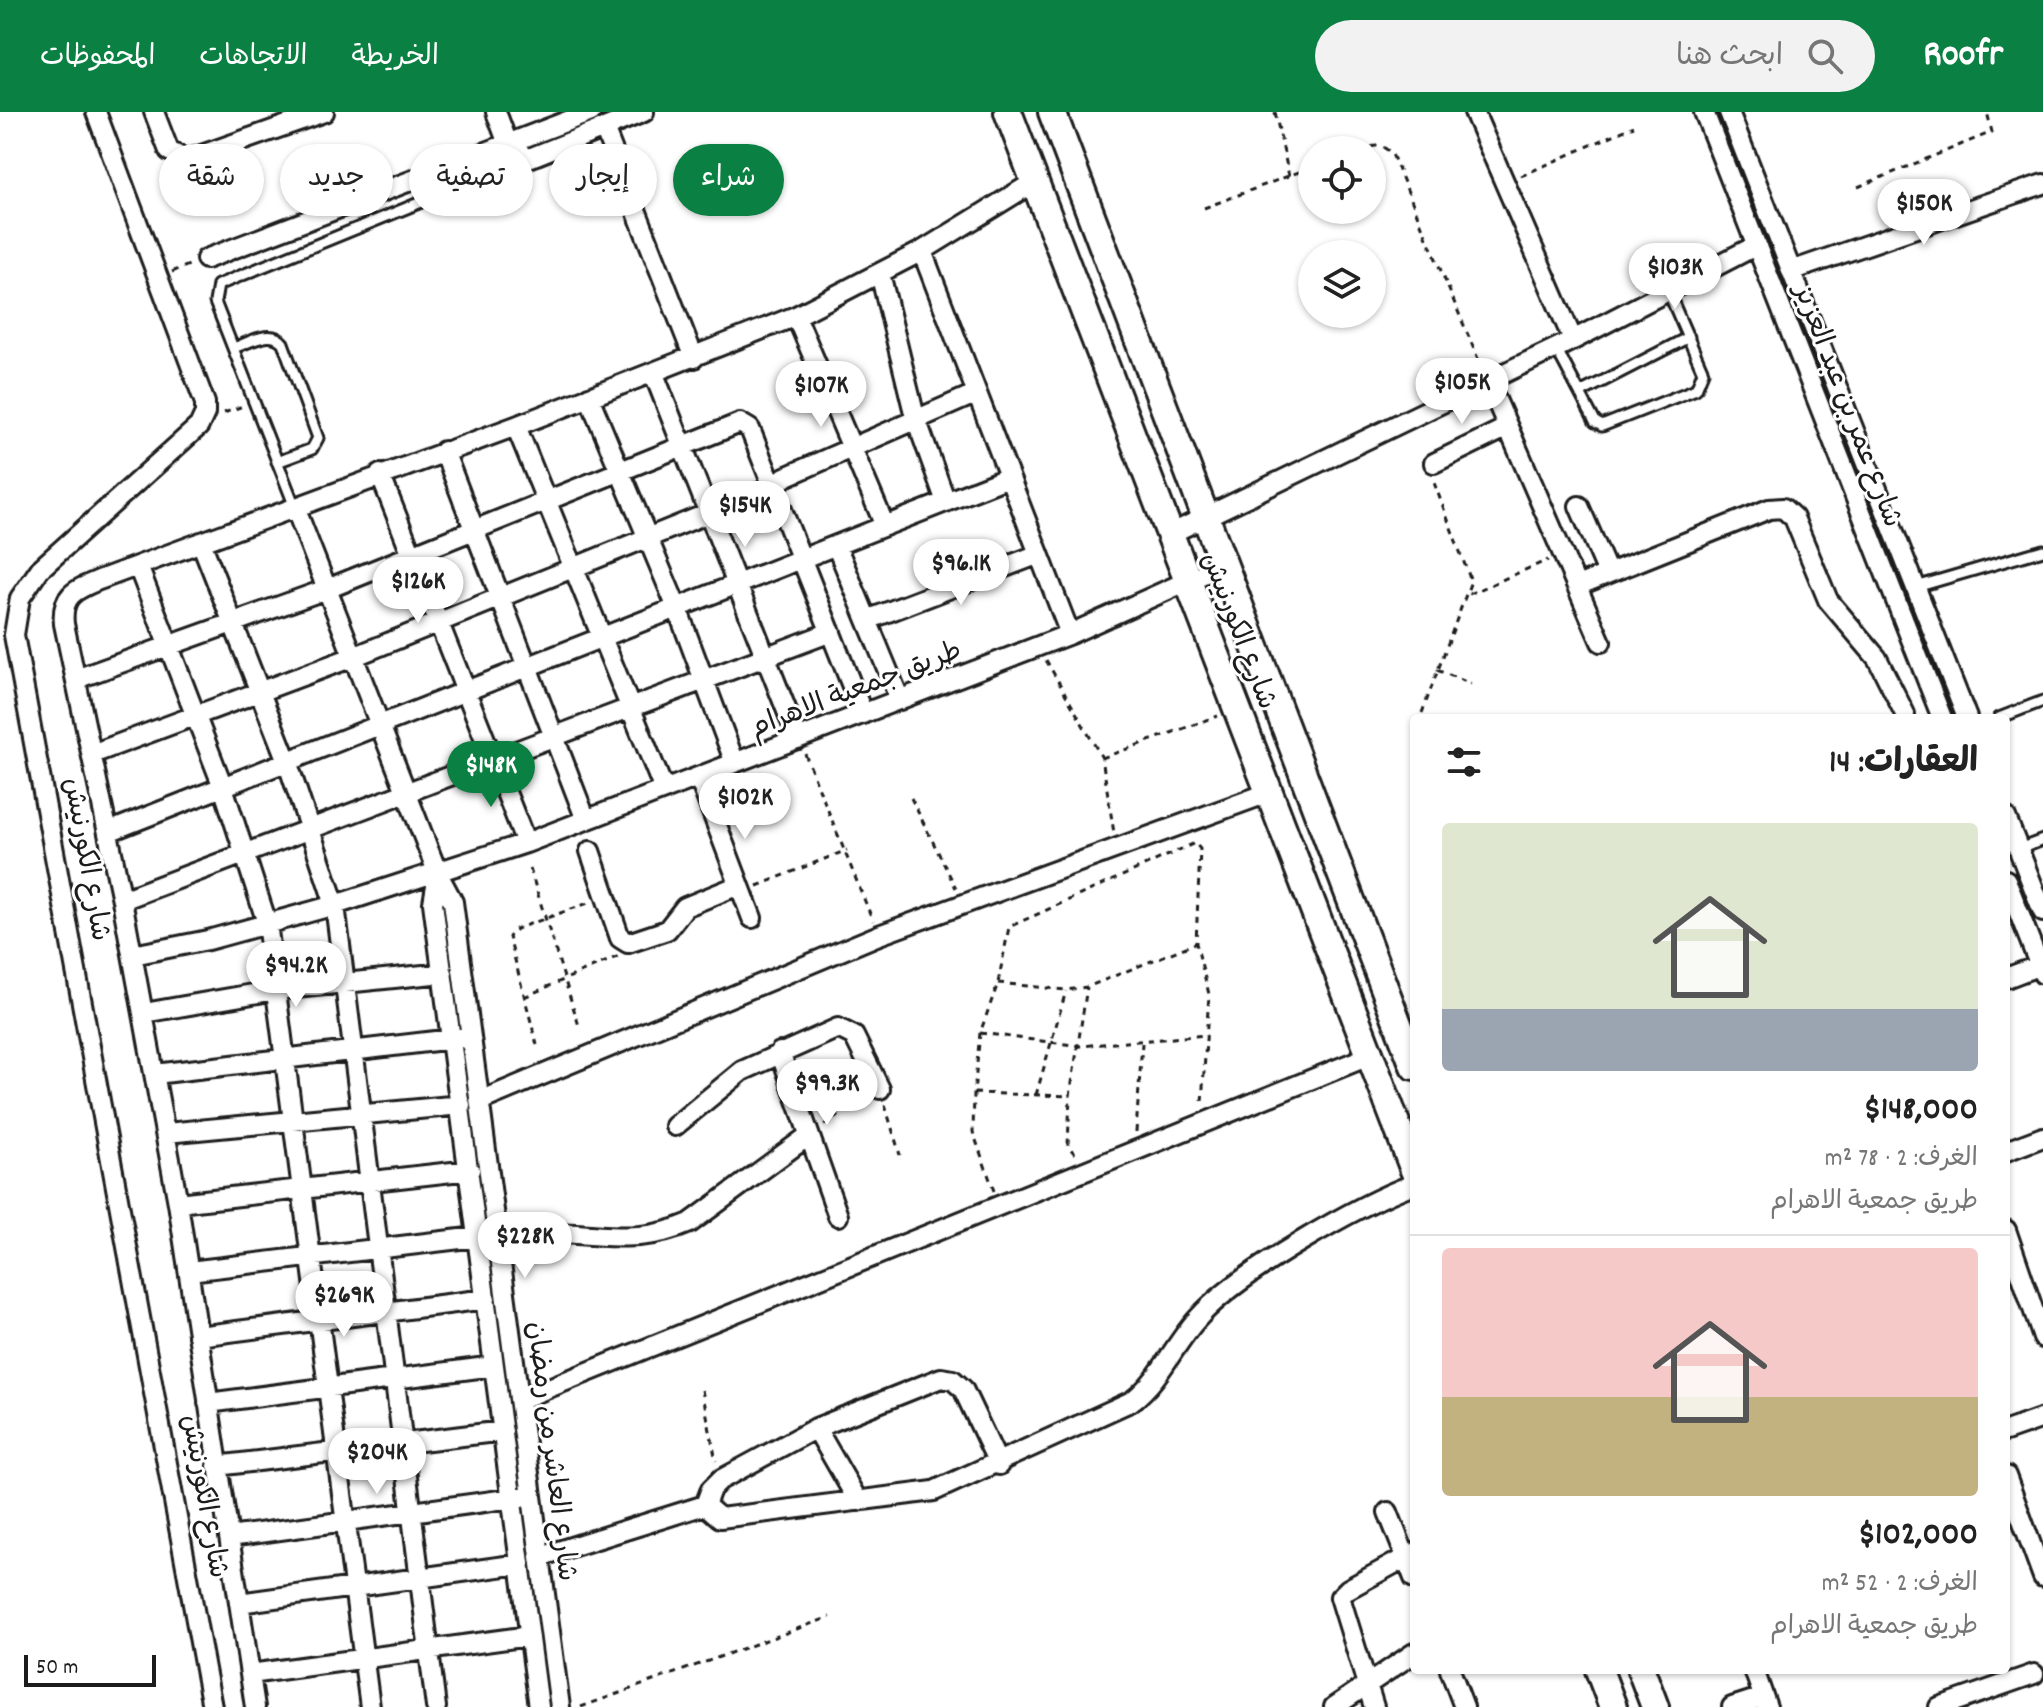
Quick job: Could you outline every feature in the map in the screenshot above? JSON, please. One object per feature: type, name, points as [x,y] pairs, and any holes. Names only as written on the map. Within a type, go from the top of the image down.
[{"type":"main road","name":"شارع الكورنيش","points":[[1008,112],[1410,1160]]},
{"type":"main road","name":"شارع الكورنيش","points":[[1052,112],[1410,1056]]},
{"type":"main road","points":[[1601,1674],[1613,1707]]},
{"type":"main road","points":[[1643,1674],[1655,1707]]},
{"type":"street","name":"شارع الكورنيش","points":[[96,112],[205,403],[205,413],[199,426],[40,569],[20,598],[14,635],[212,1707]]},
{"type":"street","points":[[154,112],[169,151],[187,160],[324,112]]},
{"type":"street","points":[[496,112],[512,142]]},
{"type":"street","points":[[200,261],[591,112]]},
{"type":"street","points":[[533,156],[644,112]]},
{"type":"street","points":[[1474,112],[1564,344]]},
{"type":"street","name":"شارع عمر بن عبد العزيز","points":[[1704,112],[1940,714]]},
{"type":"street","name":"شارع عمر بن عبد العزيز","points":[[1729,112],[1965,714]]},
{"type":"street","points":[[604,128],[694,358]]},
{"type":"street","points":[[255,1707],[178,1203],[133,955],[64,624],[66,599],[71,592],[138,566],[654,374],[796,316],[922,251],[1034,182]]},
{"type":"street","points":[[1791,271],[2043,184]]},
{"type":"street","points":[[1170,534],[1564,344],[1757,245]]},
{"type":"street","points":[[922,251],[1070,634]]},
{"type":"street","points":[[880,273],[916,420],[946,502]]},
{"type":"street","points":[[796,316],[885,526]]},
{"type":"street","points":[[654,374],[798,739]]},
{"type":"street","points":[[1488,381],[1601,642]]},
{"type":"street","points":[[92,754],[353,657],[648,538],[773,487],[785,477],[977,393]]},
{"type":"street","points":[[589,397],[677,608],[735,763]]},
{"type":"street","points":[[76,679],[327,589],[681,444],[735,425],[746,425],[863,714]]},
{"type":"street","points":[[516,426],[664,790]]},
{"type":"street","points":[[1434,463],[1508,427]]},
{"type":"street","points":[[444,451],[586,820]]},
{"type":"street","points":[[380,474],[526,843]]},
{"type":"street","points":[[108,832],[1009,477]]},
{"type":"street","points":[[1579,506],[1608,573]]},
{"type":"street","name":"شارع العاشر من رمضان","points":[[295,507],[438,874],[453,902],[560,1707]]},
{"type":"street","points":[[1577,586],[1769,509],[1783,508],[1794,518],[1828,600],[1877,658],[1905,714]]},
{"type":"street","points":[[201,542],[287,761],[335,905],[436,1707]]},
{"type":"street","points":[[836,545],[900,700]]},
{"type":"street","points":[[867,620],[1039,554]]},
{"type":"street","name":"طريق جمعية الاهرام","points":[[133,955],[335,905],[526,843],[1070,634],[1223,565]]},
{"type":"street","points":[[138,566],[171,645],[223,787],[267,923],[370,1707]]},
{"type":"street","points":[[1894,596],[1916,587]]},
{"type":"street","points":[[122,900],[831,632]]},
{"type":"street","points":[[699,778],[752,918]]},
{"type":"street","points":[[480,1101],[879,935],[1268,793]]},
{"type":"street","points":[[2010,827],[2043,912]]},
{"type":"street","points":[[590,851],[620,938],[628,943],[662,933],[685,907],[741,888]]},
{"type":"street","name":"شارع العاشر من رمضان","points":[[438,874],[433,893],[539,1707]]},
{"type":"street","points":[[2010,890],[2042,968],[2010,977]]},
{"type":"street","points":[[144,1013],[276,990],[443,973]]},
{"type":"street","points":[[675,1126],[742,1071],[827,1032],[847,1030],[854,1036],[880,1089]]},
{"type":"street","points":[[155,1074],[471,1036]]},
{"type":"street","points":[[780,1052],[838,1216]]},
{"type":"street","points":[[519,1400],[1369,1056]]},
{"type":"street","points":[[166,1133],[461,1105]]},
{"type":"street","points":[[498,1237],[551,1233],[650,1238],[669,1232],[690,1223],[808,1136]]},
{"type":"street","points":[[2010,1149],[2043,1137]]},
{"type":"street","points":[[178,1203],[470,1170]]},
{"type":"street","points":[[999,1465],[963,1389],[953,1380],[930,1380],[816,1428],[720,1480],[711,1489],[705,1505],[708,1512],[720,1518],[934,1491],[999,1465],[1132,1401],[1151,1387],[1184,1335],[1210,1305],[1255,1271],[1371,1203],[1410,1186]]},
{"type":"street","points":[[189,1271],[477,1237]]},
{"type":"street","points":[[2010,1242],[2043,1338]]},
{"type":"street","points":[[198,1336],[486,1299]]},
{"type":"street","points":[[208,1403],[494,1366]]},
{"type":"street","points":[[2010,1430],[2043,1418]]},
{"type":"street","points":[[816,1428],[858,1501]]},
{"type":"street","points":[[217,1466],[503,1431]]},
{"type":"street","points":[[2010,1485],[2037,1543],[2043,1577]]},
{"type":"street","points":[[229,1537],[532,1496]]},
{"type":"street","points":[[539,1557],[705,1505]]},
{"type":"street","points":[[1374,1707],[1340,1597],[1348,1589],[1410,1555],[1388,1512]]},
{"type":"street","points":[[239,1603],[520,1564]]},
{"type":"street","points":[[250,1674],[529,1636]]},
{"type":"street","points":[[1334,1707],[1410,1656]]},
{"type":"street","points":[[1452,1674],[1464,1707]]},
{"type":"street","points":[[1732,1707],[1765,1702],[1755,1674]]},
{"type":"street","points":[[1988,1674],[1993,1688]]},
{"type":"street","points":[[1939,1707],[2034,1674]]},
{"type":"lane","points":[[295,507],[215,302],[215,291],[223,280],[409,206]]},
{"type":"lane","points":[[1564,344],[1580,393],[1595,422],[1606,426],[1696,389],[1703,372],[1668,291]]},
{"type":"lane","points":[[233,348],[269,336],[278,337],[283,343],[318,438],[312,449],[277,462]]},
{"type":"lane","points":[[1580,393],[1689,337]]},
{"type":"lane","points":[[1916,587],[2043,550]]},
{"type":"lane","points":[[2009,714],[2043,701]]},
{"type":"lane","points":[[2019,849],[2043,840]]},
{"type":"path","points":[[1275,112],[1289,176]]},
{"type":"path","points":[[1858,187],[1992,132],[1987,112]]},
{"type":"path","points":[[1503,184],[1634,126]]},
{"type":"path","points":[[1386,148],[1392,154],[1488,381]]},
{"type":"path","points":[[1204,208],[1298,172]]},
{"type":"path","points":[[176,270],[200,261]]},
{"type":"path","points":[[224,413],[247,404]]},
{"type":"path","points":[[1422,713],[1469,594],[1470,569],[1430,472],[1434,463]]},
{"type":"path","points":[[1469,594],[1563,554]]},
{"type":"path","points":[[1039,646],[1102,758],[1116,847]]},
{"type":"path","points":[[1437,670],[1471,684]]},
{"type":"path","points":[[1102,758],[1237,710]]},
{"type":"path","points":[[798,739],[847,850],[879,935]]},
{"type":"path","points":[[911,798],[964,903]]},
{"type":"path","points":[[999,1206],[973,1132],[974,1093],[980,1033],[998,983],[1007,932],[1014,923],[1195,843],[1200,849],[1196,943],[1209,994],[1202,1112]]},
{"type":"path","points":[[741,888],[847,850]]},
{"type":"path","points":[[530,869],[580,1029]]},
{"type":"path","points":[[537,1045],[509,937],[516,929],[605,896]]},
{"type":"path","points":[[524,997],[614,960],[628,943]]},
{"type":"path","points":[[998,983],[1066,990],[1087,987],[1196,943]]},
{"type":"path","points":[[1082,1155],[1074,1154],[1068,1146],[1070,1096],[1087,987]]},
{"type":"path","points":[[1036,1095],[1066,990]]},
{"type":"path","points":[[980,1033],[1080,1046],[1207,1035]]},
{"type":"path","points":[[1135,1143],[1142,1042]]},
{"type":"path","points":[[808,1136],[880,1089],[900,1155]]},
{"type":"path","points":[[974,1093],[1070,1096]]},
{"type":"path","points":[[702,1390],[720,1480]]},
{"type":"path","points":[[581,1707],[830,1617]]}]
